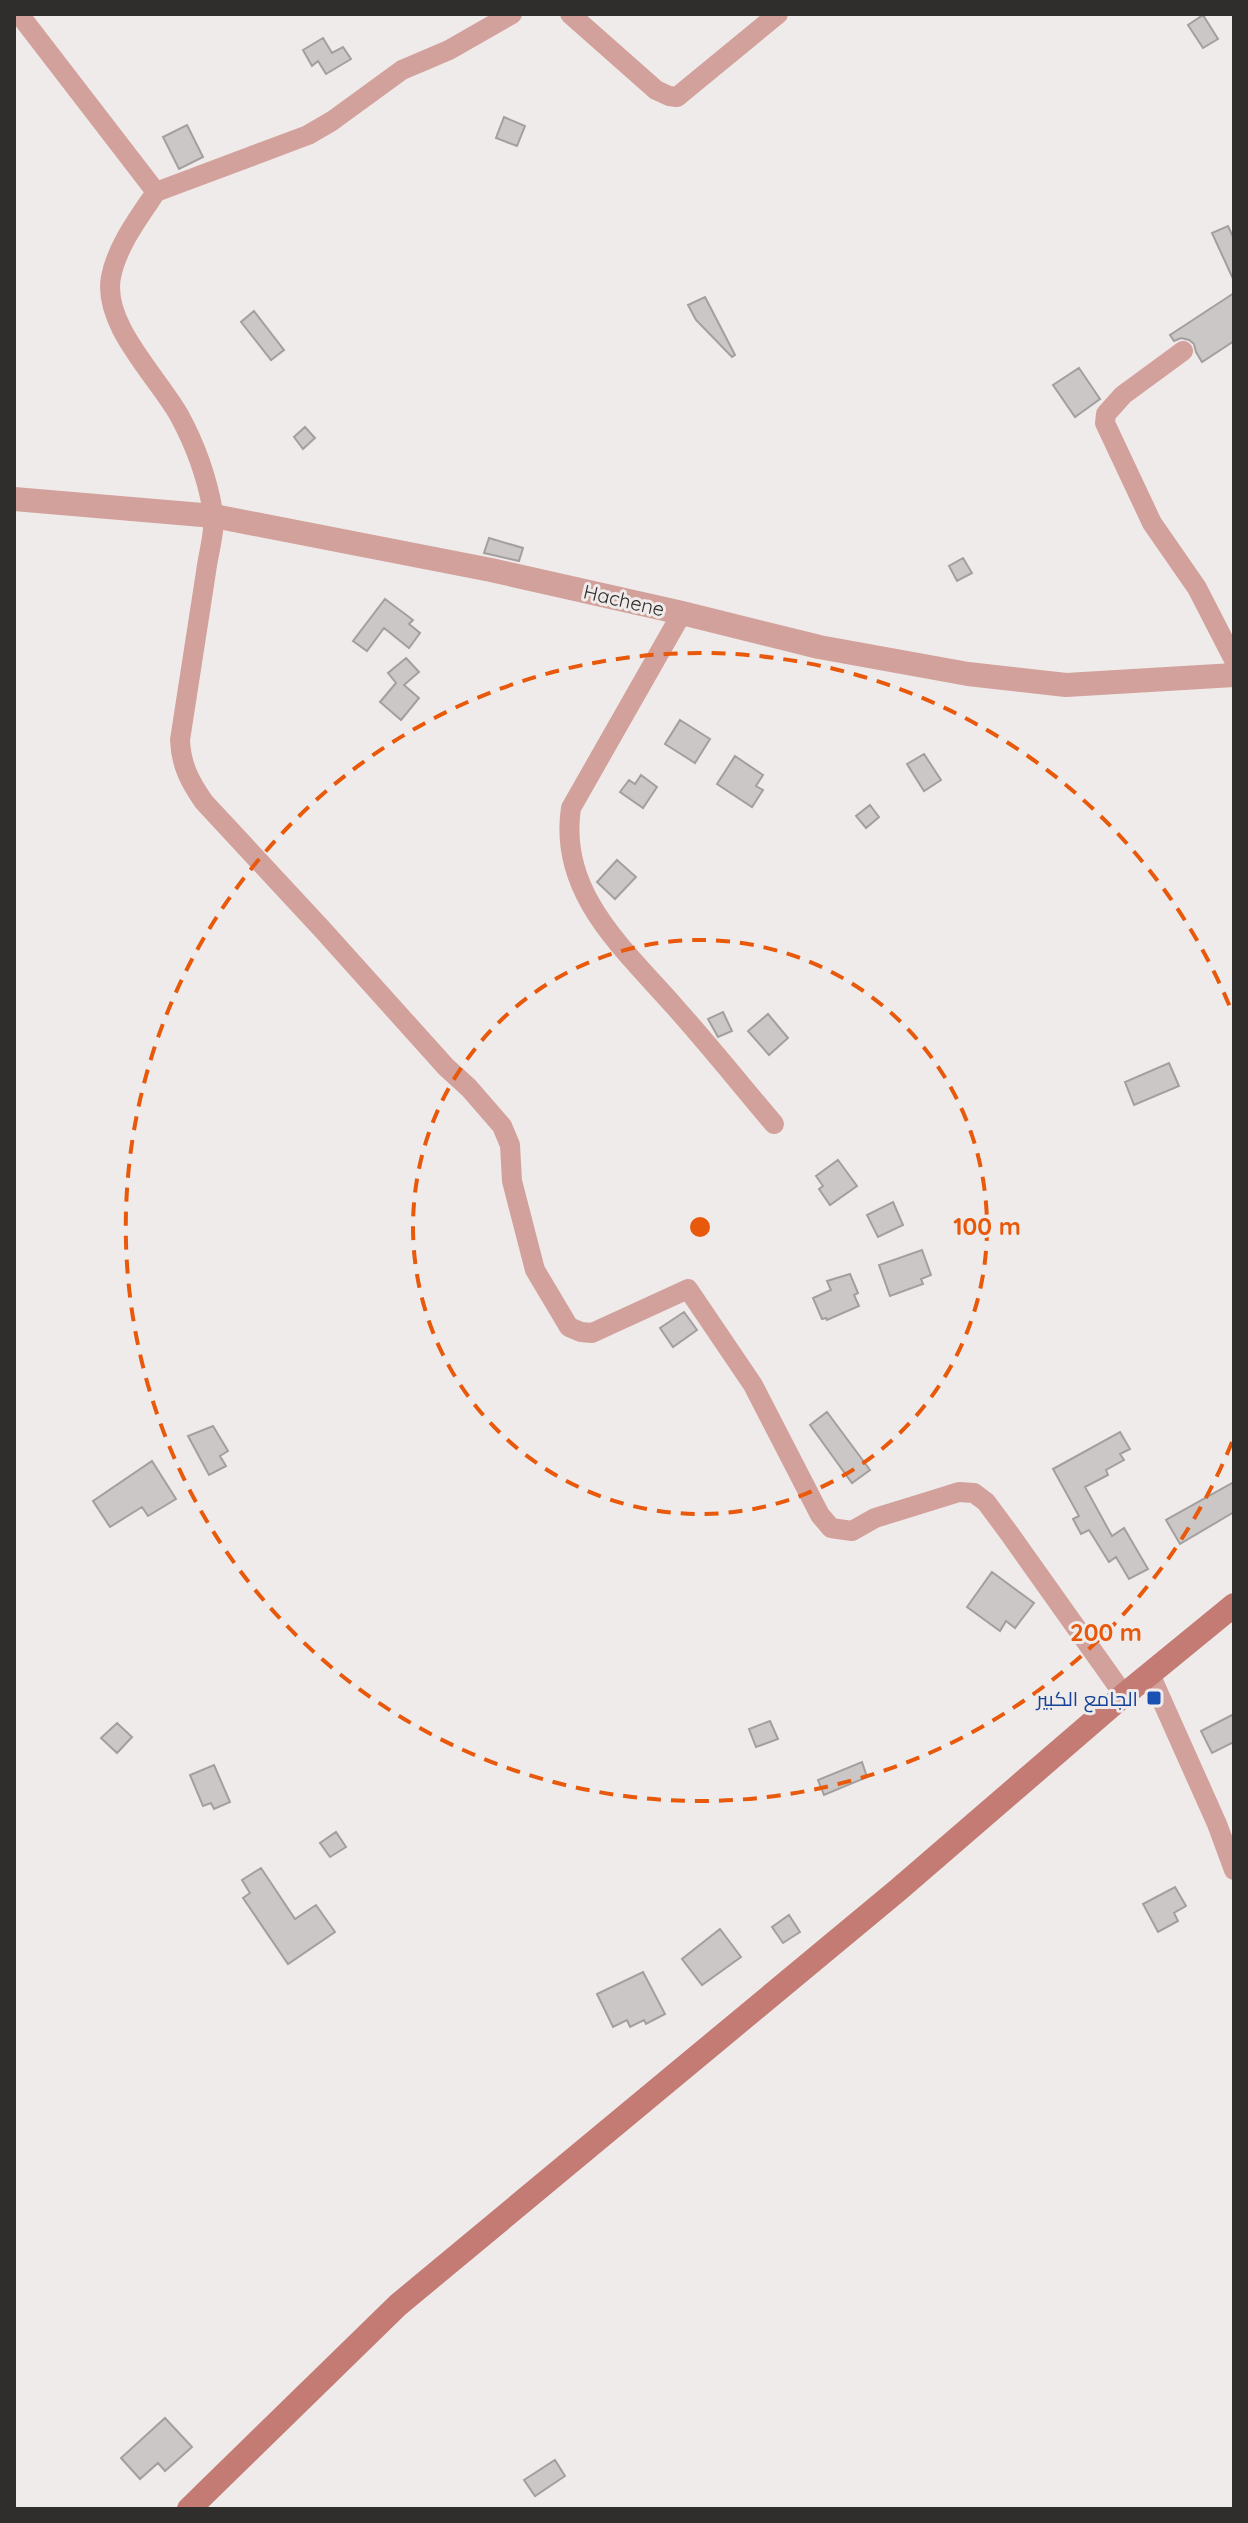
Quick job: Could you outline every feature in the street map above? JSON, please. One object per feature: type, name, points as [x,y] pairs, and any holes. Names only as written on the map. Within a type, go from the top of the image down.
[{"type":"main road","points":[[189,2509],[398,2305],[898,1890],[1124,1695],[1234,1605]]},
{"type":"street","points":[[19,14],[156,192]]},
{"type":"street","points":[[512,14],[449,50],[402,70],[308,135],[156,192],[127,237],[111,275],[109,294],[114,311],[127,339],[177,412],[193,442],[204,469],[214,516],[180,740],[184,768],[204,802],[502,1126],[510,1145],[512,1181],[535,1270],[569,1327],[592,1333],[688,1289],[753,1385],[820,1515],[831,1528],[852,1531],[875,1518],[959,1492],[974,1493],[986,1502],[1124,1695]]},
{"type":"street","points":[[570,14],[656,90],[677,97],[778,14]]},
{"type":"street","points":[[1183,351],[1123,395],[1106,414],[1105,423],[1152,523],[1205,602],[1234,660]]},
{"type":"street","name":"Hachene","points":[[14,499],[214,516],[386,548],[682,613],[819,647],[982,676],[1066,685],[1234,675]]},
{"type":"street","points":[[682,613],[571,808],[568,827],[574,873],[590,907],[612,938],[774,1124]]},
{"type":"street","points":[[1150,1674],[1217,1824],[1234,1870]]},
{"type":"building","points":[[1203,15],[1218,39],[1203,48],[1188,25]]},
{"type":"building","points":[[323,38],[332,53],[343,47],[351,59],[326,74],[318,61],[312,66],[303,50]]},
{"type":"building","points":[[504,117],[525,126],[517,146],[496,138]]},
{"type":"building","points":[[187,125],[203,157],[179,169],[163,137]]},
{"type":"building","points":[[1228,226],[1234,239],[1234,281],[1212,233]]},
{"type":"building","points":[[1234,293],[1234,341],[1202,362],[1189,340],[1181,338],[1174,341],[1170,335]]},
{"type":"building","points":[[705,297],[735,355],[732,357],[696,320],[688,305]]},
{"type":"building","points":[[254,311],[284,350],[271,360],[241,322]]},
{"type":"building","points":[[1079,368],[1100,399],[1075,417],[1053,385]]},
{"type":"building","points":[[305,427],[315,438],[303,449],[294,437]]},
{"type":"building","points":[[489,538],[523,548],[519,561],[484,553]]},
{"type":"building","points":[[963,558],[972,573],[957,581],[949,566]]},
{"type":"building","points":[[385,599],[413,620],[409,624],[420,633],[409,648],[384,628],[367,651],[353,641]]},
{"type":"building","points":[[406,658],[419,672],[404,685],[419,698],[401,720],[380,702],[396,683],[388,673]]},
{"type":"building","points":[[680,720],[710,739],[695,763],[665,744]]},
{"type":"building","points":[[924,754],[941,780],[924,791],[907,764]]},
{"type":"building","points":[[735,756],[763,775],[756,786],[763,790],[752,807],[717,784]]},
{"type":"building","points":[[641,775],[657,787],[643,808],[620,792],[629,780],[635,784]]},
{"type":"building","points":[[870,805],[879,817],[866,828],[856,816]]},
{"type":"building","points":[[617,860],[636,877],[615,899],[597,882]]},
{"type":"building","points":[[723,1012],[732,1031],[718,1037],[708,1019]]},
{"type":"building","points":[[768,1014],[788,1038],[769,1055],[748,1031]]},
{"type":"building","points":[[1169,1063],[1179,1086],[1134,1105],[1125,1082]]},
{"type":"building","points":[[838,1160],[857,1186],[830,1205],[819,1189],[823,1186],[816,1176]]},
{"type":"building","points":[[893,1202],[903,1225],[878,1237],[867,1215]]},
{"type":"building","points":[[922,1250],[931,1275],[921,1279],[923,1284],[890,1296],[879,1265]]},
{"type":"building","points":[[850,1274],[858,1293],[854,1295],[859,1306],[827,1320],[822,1319],[813,1298],[831,1290],[827,1281]]},
{"type":"building","points":[[684,1312],[697,1330],[673,1347],[660,1328]]},
{"type":"building","points":[[827,1412],[870,1470],[852,1483],[810,1425]]},
{"type":"building","points":[[213,1426],[228,1451],[220,1456],[226,1466],[209,1475],[188,1436]]},
{"type":"building","points":[[1120,1432],[1130,1449],[1120,1454],[1124,1460],[1106,1470],[1108,1475],[1085,1487],[1112,1536],[1124,1528],[1148,1569],[1129,1579],[1116,1557],[1109,1562],[1089,1530],[1081,1534],[1073,1519],[1079,1516],[1053,1469]]},
{"type":"building","points":[[152,1461],[176,1499],[148,1516],[142,1507],[110,1527],[93,1501]]},
{"type":"building","points":[[1234,1482],[1234,1512],[1180,1544],[1166,1520]]},
{"type":"building","points":[[992,1572],[1034,1603],[1015,1628],[1006,1621],[1000,1631],[967,1607]]},
{"type":"building","points":[[1234,1714],[1234,1742],[1212,1753],[1201,1731]]},
{"type":"building","points":[[770,1721],[778,1739],[756,1747],[749,1729]]},
{"type":"building","points":[[117,1723],[132,1737],[117,1753],[101,1738]]},
{"type":"building","points":[[862,1762],[867,1777],[824,1795],[818,1780]]},
{"type":"building","points":[[214,1765],[230,1802],[214,1809],[211,1803],[203,1806],[190,1775]]},
{"type":"building","points":[[336,1832],[346,1847],[330,1857],[320,1843]]},
{"type":"building","points":[[261,1868],[295,1919],[316,1905],[335,1932],[288,1964],[243,1898],[250,1893],[242,1880]]},
{"type":"building","points":[[1175,1887],[1186,1906],[1174,1913],[1178,1921],[1158,1932],[1143,1904]]},
{"type":"building","points":[[789,1915],[800,1932],[783,1943],[772,1927]]},
{"type":"building","points":[[720,1929],[741,1957],[702,1985],[682,1959]]},
{"type":"building","points":[[643,1972],[665,2014],[646,2024],[644,2020],[630,2027],[627,2020],[613,2027],[597,1994]]},
{"type":"building","points":[[165,2418],[192,2447],[165,2471],[158,2463],[140,2479],[121,2458]]},
{"type":"building","points":[[555,2460],[565,2476],[535,2496],[524,2480]]},
{"type":"place","name":"الجامع الكبير","points":[[1154,1698]]}]
